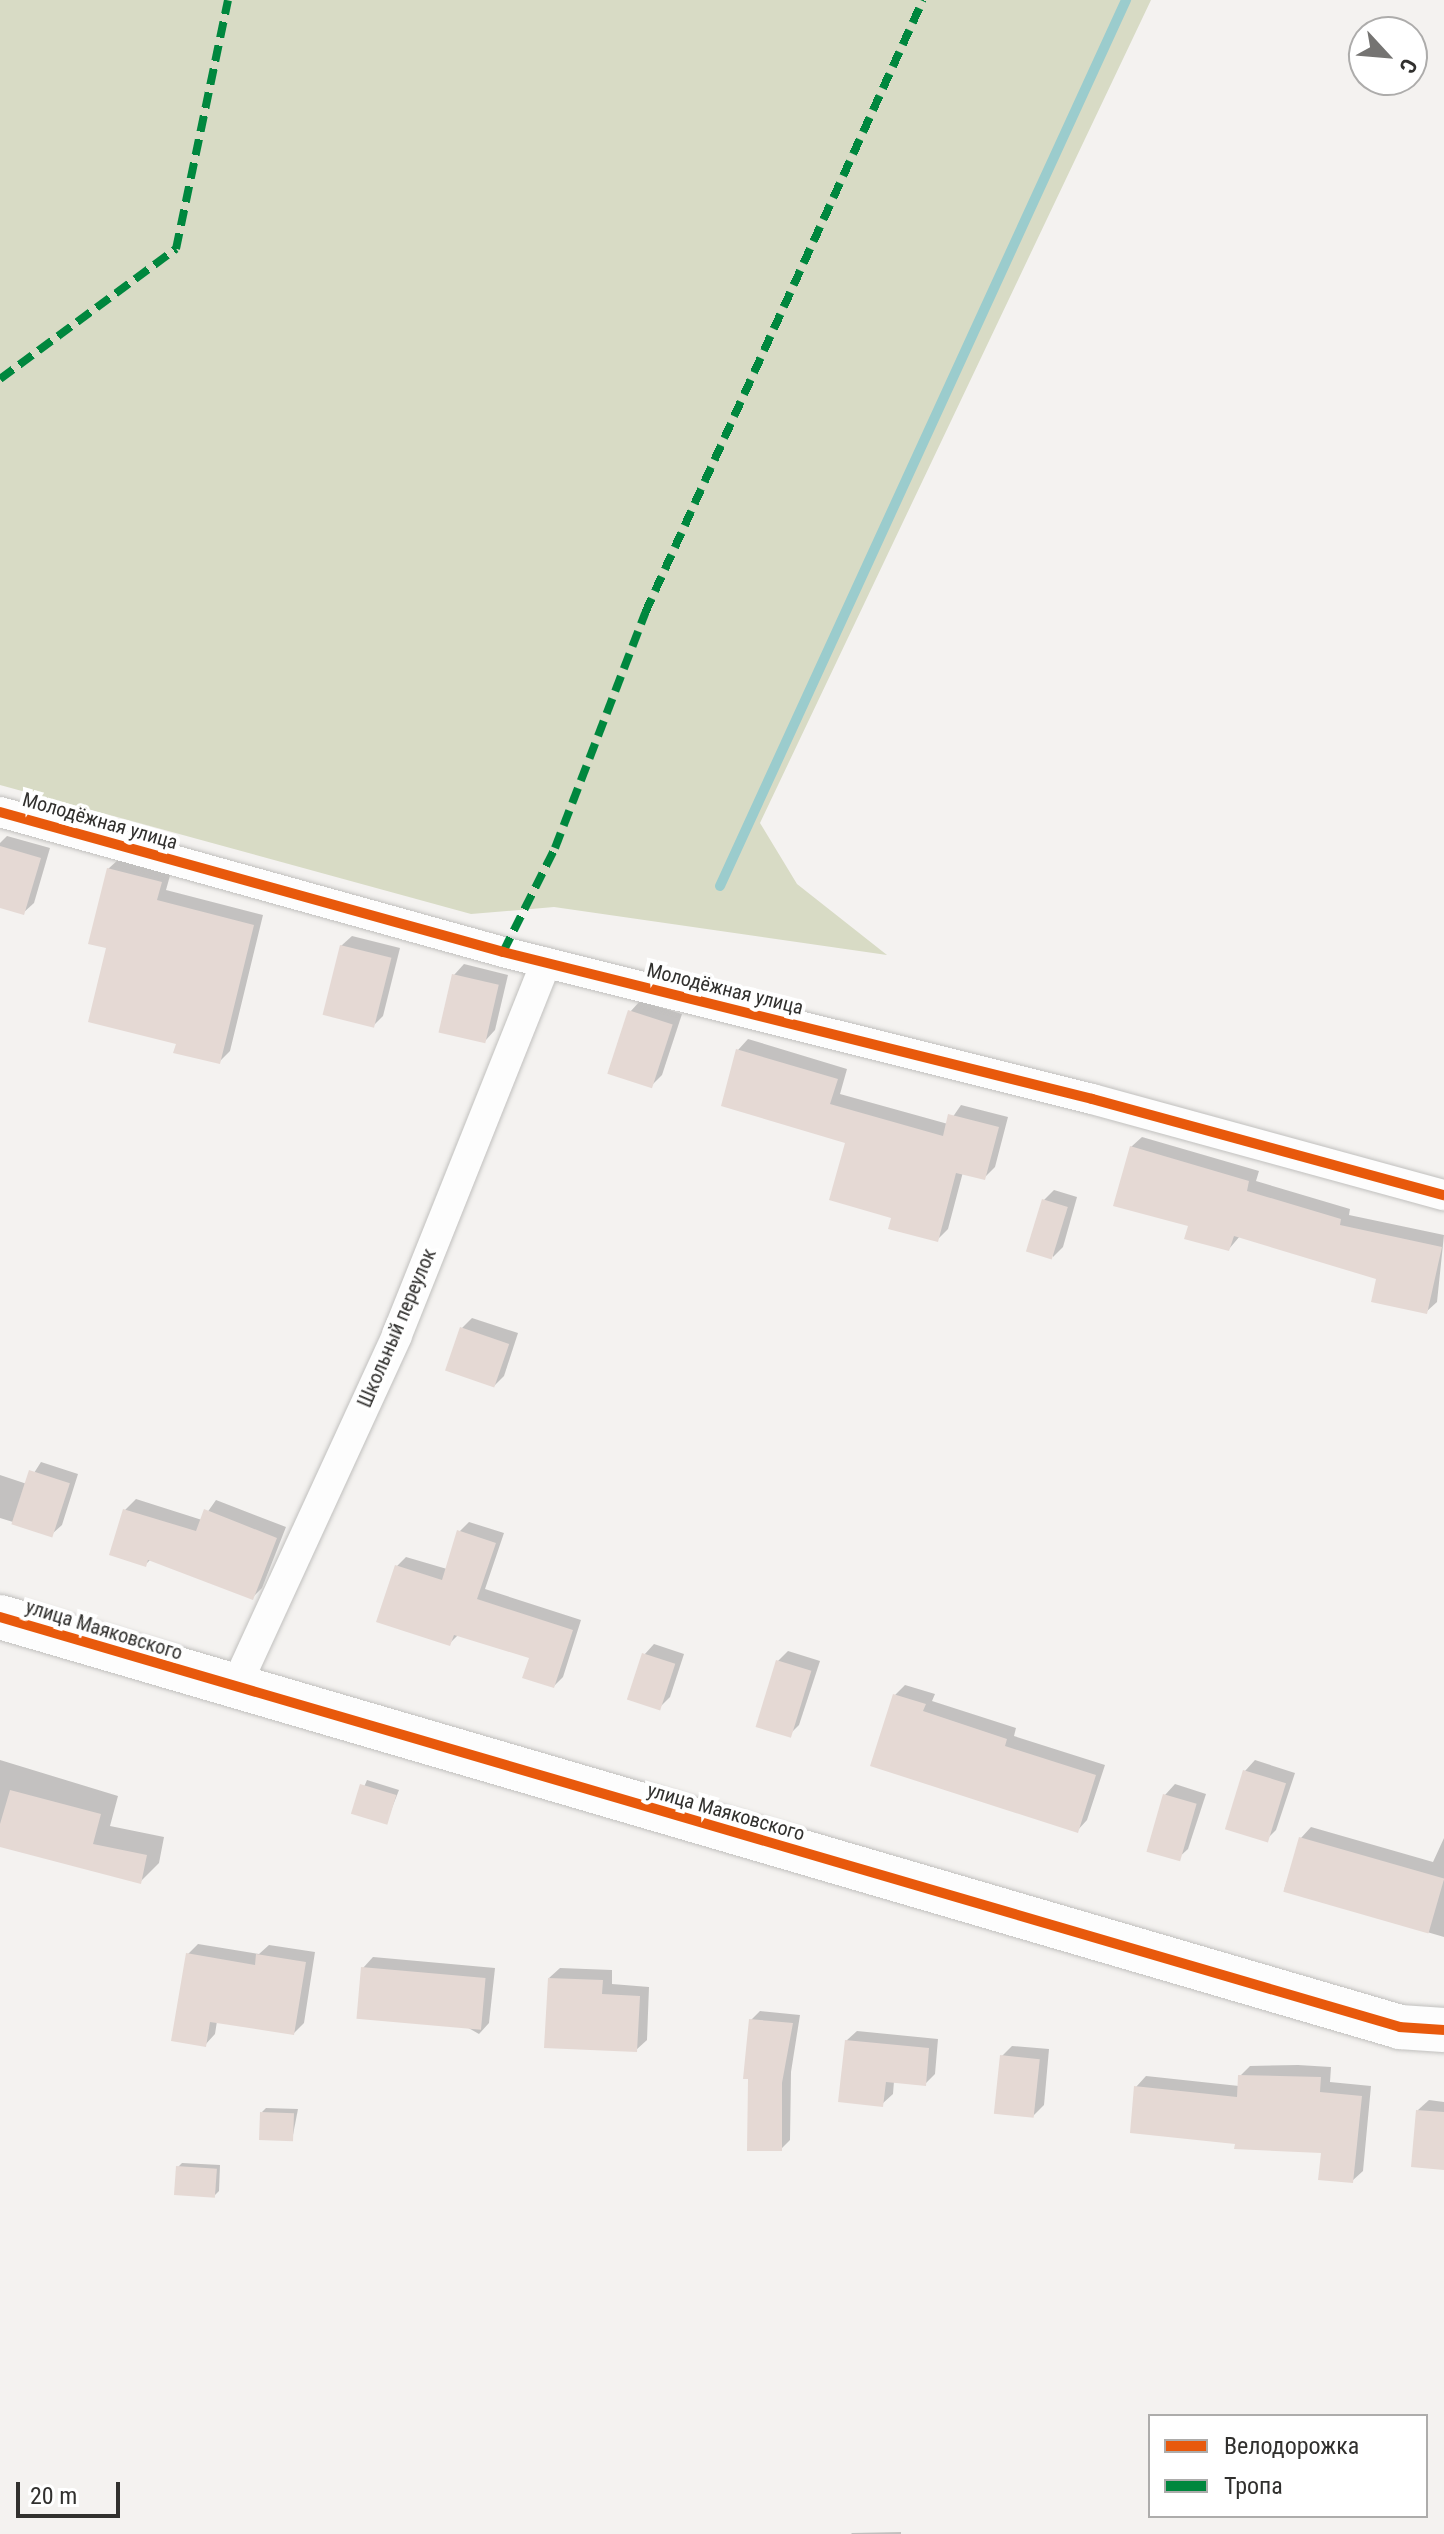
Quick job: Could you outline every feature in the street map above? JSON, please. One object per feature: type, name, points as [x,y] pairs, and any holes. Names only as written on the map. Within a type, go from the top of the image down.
[{"type":"street","name":"Молодёжная улица","points":[[0,812],[546,963],[1092,1099],[1444,1195]]},
{"type":"street","name":"Школьный переулок","points":[[235,1688],[397,1335],[546,963]]},
{"type":"street","name":"улица Маяковского","points":[[0,1617],[1400,2027],[1444,2030]]},
{"type":"green space","points":[[0,0],[1151,0],[760,823],[797,884],[887,955],[554,907],[471,914],[0,785]]},
{"type":"building","points":[[0,846],[41,858],[24,915],[0,908]]},
{"type":"building","points":[[107,868],[162,882],[157,900],[254,925],[220,1064],[173,1053],[176,1044],[88,1022],[106,948],[88,944]]},
{"type":"building","points":[[340,945],[391,958],[374,1028],[323,1015]]},
{"type":"building","points":[[452,974],[499,985],[485,1043],[439,1032]]},
{"type":"building","points":[[628,1010],[673,1025],[652,1088],[607,1074]]},
{"type":"building","points":[[736,1049],[838,1079],[830,1104],[943,1136],[948,1114],[999,1127],[985,1180],[956,1173],[938,1242],[888,1229],[891,1218],[829,1200],[845,1143],[721,1106]]},
{"type":"building","points":[[1130,1146],[1249,1181],[1247,1191],[1341,1219],[1340,1225],[1442,1247],[1427,1314],[1371,1302],[1376,1279],[1234,1236],[1229,1251],[1184,1239],[1188,1226],[1113,1206]]},
{"type":"building","points":[[1042,1199],[1068,1207],[1052,1259],[1026,1252]]},
{"type":"building","points":[[460,1327],[509,1344],[494,1387],[445,1370]]},
{"type":"building","points":[[29,1470],[70,1483],[52,1537],[11,1524]]},
{"type":"building","points":[[123,1509],[196,1531],[204,1509],[277,1538],[253,1600],[148,1560],[146,1567],[109,1555]]},
{"type":"building","points":[[457,1530],[496,1543],[477,1599],[573,1630],[554,1688],[522,1678],[529,1658],[454,1635],[450,1646],[376,1622],[395,1565],[442,1580]]},
{"type":"building","points":[[642,1653],[675,1664],[660,1710],[627,1700]]},
{"type":"building","points":[[776,1660],[811,1671],[791,1738],[756,1727]]},
{"type":"building","points":[[893,1694],[926,1704],[923,1711],[1007,1739],[1005,1746],[1096,1775],[1078,1833],[870,1766]]},
{"type":"building","points":[[1243,1770],[1286,1783],[1268,1842],[1225,1829]]},
{"type":"building","points":[[360,1784],[396,1795],[387,1825],[351,1814]]},
{"type":"building","points":[[10,1790],[101,1814],[93,1844],[147,1855],[141,1884],[0,1847],[0,1824]]},
{"type":"building","points":[[1163,1794],[1197,1804],[1180,1861],[1146,1852]]},
{"type":"building","points":[[1299,1837],[1444,1879],[1428,1933],[1283,1892]]},
{"type":"building","points":[[186,1953],[255,1965],[256,1954],[306,1962],[294,2035],[210,2022],[206,2047],[171,2041]]},
{"type":"building","points":[[361,1967],[486,1978],[481,2030],[356,2019]]},
{"type":"building","points":[[548,1978],[603,1980],[602,1994],[640,1996],[637,2052],[544,2048]]},
{"type":"building","points":[[749,2019],[793,2023],[782,2083],[782,2151],[747,2151],[748,2079],[743,2079]]},
{"type":"building","points":[[845,2040],[929,2048],[926,2086],[886,2082],[883,2107],[838,2102]]},
{"type":"building","points":[[1000,2055],[1040,2059],[1034,2118],[994,2114]]},
{"type":"building","points":[[1238,2075],[1321,2077],[1320,2092],[1362,2096],[1353,2183],[1318,2180],[1321,2153],[1234,2149],[1235,2144],[1130,2133],[1134,2086],[1237,2097]]},
{"type":"building","points":[[1416,2110],[1444,2112],[1444,2170],[1411,2167]]},
{"type":"building","points":[[260,2112],[294,2113],[293,2141],[259,2140]]},
{"type":"building","points":[[176,2166],[217,2169],[215,2198],[174,2195]]},
{"type":"waterway","points":[[720,886],[1126,0]]},
{"type":"marked path","points":[[0,379],[176,249],[228,0]]},
{"type":"marked path","points":[[503,952],[555,848],[645,613],[923,0]]},
{"type":"cycle path","points":[[0,812],[503,952],[1092,1099],[1444,1195]]},
{"type":"cycle path","points":[[0,1617],[1400,2027],[1444,2030]]}]
